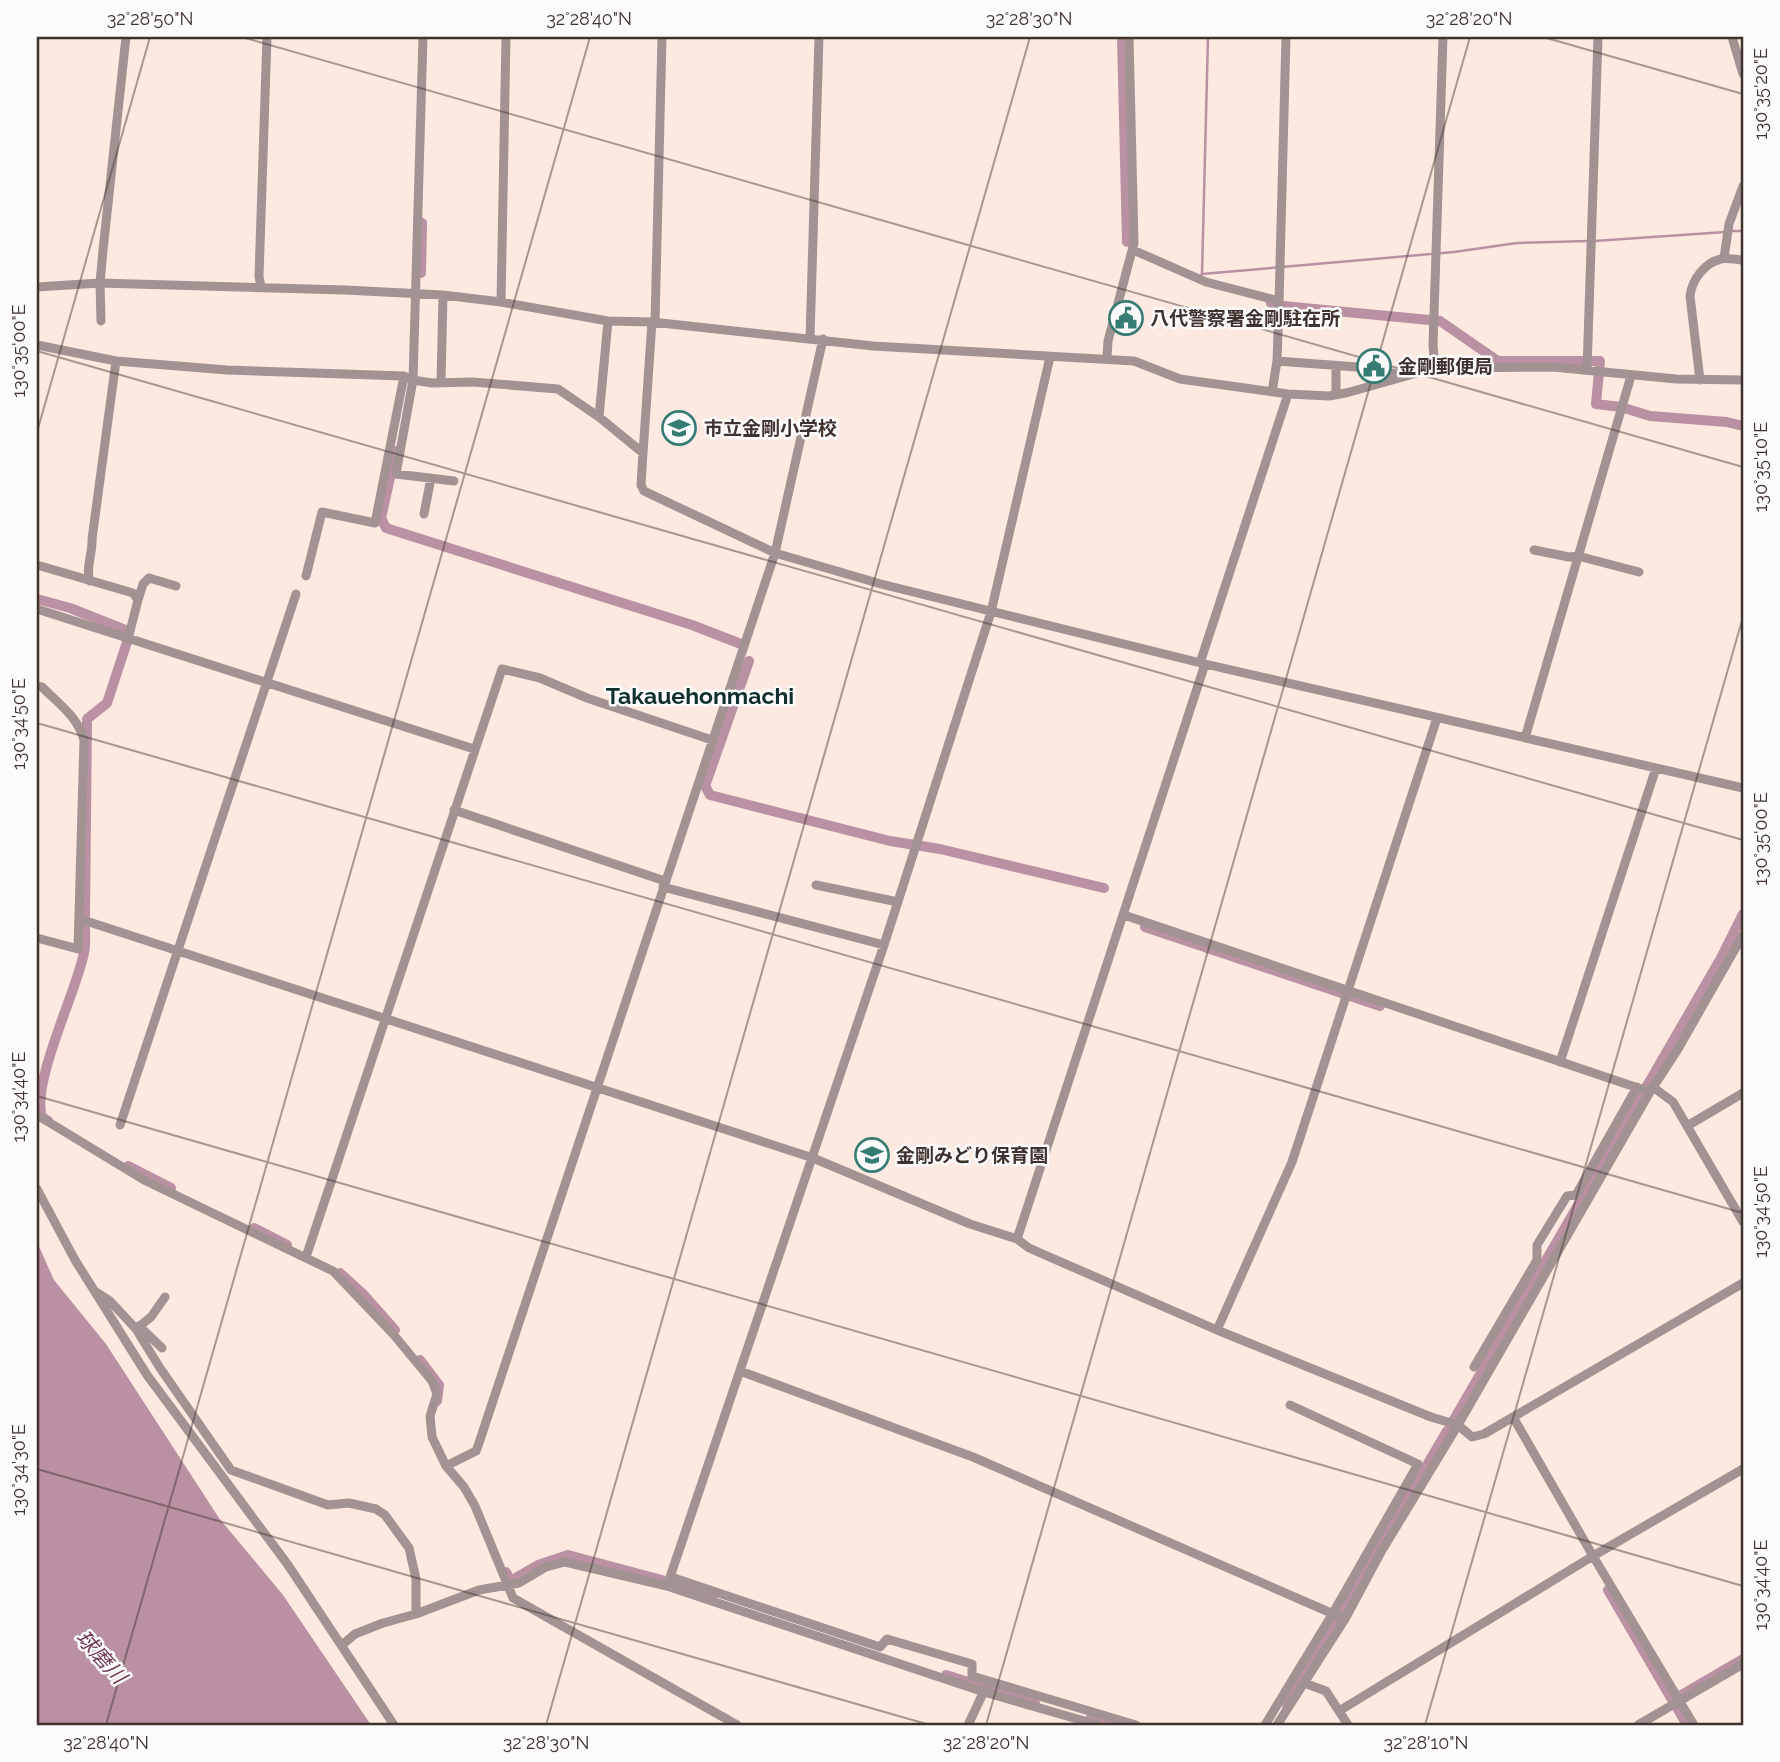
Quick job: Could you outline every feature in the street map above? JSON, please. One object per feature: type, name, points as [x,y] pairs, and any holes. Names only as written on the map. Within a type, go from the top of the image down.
[{"type":"street","points":[[101,321],[100,283],[126,37]]},
{"type":"street","points":[[261,287],[259,276],[267,37]]},
{"type":"street","points":[[424,37],[417,293],[396,474],[454,481]]},
{"type":"street","points":[[501,302],[506,37]]},
{"type":"street","points":[[662,37],[653,322],[641,485],[644,491],[775,553],[881,584],[1202,664],[1743,788]]},
{"type":"street","points":[[810,338],[819,37]]},
{"type":"street","points":[[1107,358],[1108,341],[1133,250],[1129,37]]},
{"type":"street","points":[[1272,392],[1277,360],[1286,37]]},
{"type":"street","points":[[1435,368],[1433,345],[1443,37]]},
{"type":"street","points":[[1589,371],[1590,239],[1598,37]]},
{"type":"street","points":[[1732,37],[1743,75]]},
{"type":"street","points":[[1724,258],[1729,224],[1743,186]]},
{"type":"street","points":[[1133,250],[1206,282],[1279,304]]},
{"type":"street","points":[[1700,380],[1691,287],[1696,276],[1707,266],[1724,258],[1743,260]]},
{"type":"street","points":[[37,287],[100,283],[443,295],[501,302],[608,321],[653,322],[873,346],[1134,361],[1180,379],[1288,394],[1336,395],[1435,368],[1553,367],[1631,376],[1743,380]]},
{"type":"street","points":[[441,382],[443,295]]},
{"type":"street","points":[[600,417],[608,321]]},
{"type":"street","points":[[446,1466],[476,1451],[478,1446],[775,553],[823,339]]},
{"type":"street","points":[[37,345],[116,361],[558,389],[600,417],[643,453]]},
{"type":"street","points":[[669,1582],[884,945],[991,612],[1050,357]]},
{"type":"street","points":[[1277,360],[1357,367],[1405,375]]},
{"type":"street","points":[[90,581],[87,573],[93,553],[92,539],[116,361]]},
{"type":"street","points":[[1336,367],[1336,395]]},
{"type":"street","points":[[1525,738],[1631,376]]},
{"type":"street","points":[[306,576],[322,512],[375,523],[408,378]]},
{"type":"street","points":[[1017,1239],[1124,915],[1288,394]]},
{"type":"street","points":[[424,514],[431,478]]},
{"type":"street","points":[[1534,550],[1569,557],[1578,556],[1639,572]]},
{"type":"street","points":[[37,565],[133,593],[138,600]]},
{"type":"street","points":[[128,639],[142,584],[149,578],[176,586]]},
{"type":"street","points":[[120,1125],[296,594]]},
{"type":"street","points":[[37,609],[474,749]]},
{"type":"street","points":[[306,1257],[502,669],[540,678],[587,698],[712,740]]},
{"type":"street","points":[[37,686],[42,687],[74,718],[81,727],[84,740],[78,949],[37,938]]},
{"type":"street","points":[[1217,1330],[1292,1162],[1437,718]]},
{"type":"street","points":[[1560,1062],[1656,768]]},
{"type":"street","points":[[454,810],[664,884],[884,945]]},
{"type":"street","points":[[816,885],[898,902]]},
{"type":"street","points":[[1124,915],[1348,994],[1637,1087],[1652,1089],[1673,1102],[1743,1222]]},
{"type":"street","points":[[80,919],[813,1158],[970,1224],[1017,1239],[1030,1248],[1217,1330],[1431,1417],[1458,1425],[1472,1437],[1484,1434],[1743,1283]]},
{"type":"street","points":[[1277,1725],[1345,1619],[1381,1552],[1458,1425],[1743,935]]},
{"type":"street","points":[[1474,1367],[1537,1260],[1537,1245],[1567,1196],[1576,1195],[1637,1087]]},
{"type":"street","points":[[1687,1126],[1743,1093]]},
{"type":"street","points":[[37,1115],[144,1180],[333,1271],[393,1334],[432,1381],[437,1394],[430,1416],[432,1437],[446,1466],[464,1487],[475,1506],[513,1598],[737,1725]]},
{"type":"street","points":[[37,1189],[146,1375],[288,1565],[394,1725]]},
{"type":"street","points":[[95,1291],[110,1301],[162,1348]]},
{"type":"street","points":[[138,1328],[165,1297]]},
{"type":"street","points":[[138,1328],[160,1368],[231,1470],[328,1506],[349,1503],[376,1509],[385,1515],[409,1549],[416,1579],[416,1614]]},
{"type":"street","points":[[740,1371],[973,1457],[1345,1619]]},
{"type":"street","points":[[1265,1725],[1334,1612],[1418,1464],[1290,1405]]},
{"type":"street","points":[[1513,1417],[1592,1556],[1694,1725]]},
{"type":"street","points":[[1339,1711],[1592,1556],[1743,1469]]},
{"type":"street","points":[[342,1645],[364,1630],[479,1590],[519,1583],[546,1567],[565,1562],[669,1582],[880,1647],[887,1639],[972,1664],[972,1676],[986,1686],[1136,1725]]},
{"type":"street","points":[[669,1582],[1098,1725]]},
{"type":"street","points":[[1638,1725],[1743,1664]]},
{"type":"street","points":[[1304,1683],[1326,1691],[1348,1725]]},
{"type":"street","points":[[968,1725],[986,1686]]},
{"type":"water","name":"球磨川","points":[[37,1242],[54,1280],[106,1344],[219,1518],[283,1595],[371,1725],[37,1725]]},
{"type":"waterway","points":[[1122,37],[1127,242]]},
{"type":"waterway","points":[[1202,274],[1208,37]]},
{"type":"waterway","points":[[421,273],[422,223]]},
{"type":"waterway","points":[[1731,231],[1743,231]]},
{"type":"waterway","points":[[1595,241],[1725,232]]},
{"type":"waterway","points":[[1199,277],[1202,274],[1454,252],[1517,243],[1588,241]]},
{"type":"waterway","points":[[1271,303],[1440,321],[1498,361],[1600,361],[1596,404],[1621,407],[1650,416],[1727,422],[1743,426]]},
{"type":"waterway","points":[[396,451],[381,518],[386,528],[692,625],[741,644]]},
{"type":"waterway","points":[[37,599],[70,608],[123,629]]},
{"type":"waterway","points":[[85,915],[87,719],[107,703],[127,642]]},
{"type":"waterway","points":[[749,661],[705,786],[710,795],[890,841],[940,849],[1104,888]]},
{"type":"waterway","points":[[1452,1423],[1721,958],[1743,914]]},
{"type":"waterway","points":[[48,1121],[42,1117],[40,1102],[43,1083],[85,950],[85,926]]},
{"type":"waterway","points":[[1145,927],[1380,1006]]},
{"type":"waterway","points":[[128,1166],[171,1188]]},
{"type":"waterway","points":[[254,1228],[287,1245]]},
{"type":"waterway","points":[[340,1273],[395,1330]]},
{"type":"waterway","points":[[420,1360],[439,1385],[437,1401]]},
{"type":"waterway","points":[[1286,1704],[1447,1431]]},
{"type":"waterway","points":[[506,1572],[512,1580],[538,1565],[568,1555],[662,1580]]},
{"type":"waterway","points":[[670,1582],[713,1597]]},
{"type":"waterway","points":[[1608,1590],[1671,1698]]},
{"type":"waterway","points":[[1683,1694],[1743,1659]]},
{"type":"waterway","points":[[946,1675],[1035,1703]]},
{"type":"waterway","points":[[1676,1706],[1687,1725]]},
{"type":"waterway","points":[[1090,1719],[1111,1725]]},
{"type":"place","name":"八代警察署金剛駐在所","points":[[1126,318]]},
{"type":"place","name":"金剛郵便局","points":[[1374,366]]},
{"type":"place","name":"市立金剛小学校","points":[[679,428]]},
{"type":"place","name":"金剛みどり保育園","points":[[872,1155]]},
{"type":"district","name":"Takauehonmachi","points":[[700,696]]}]
